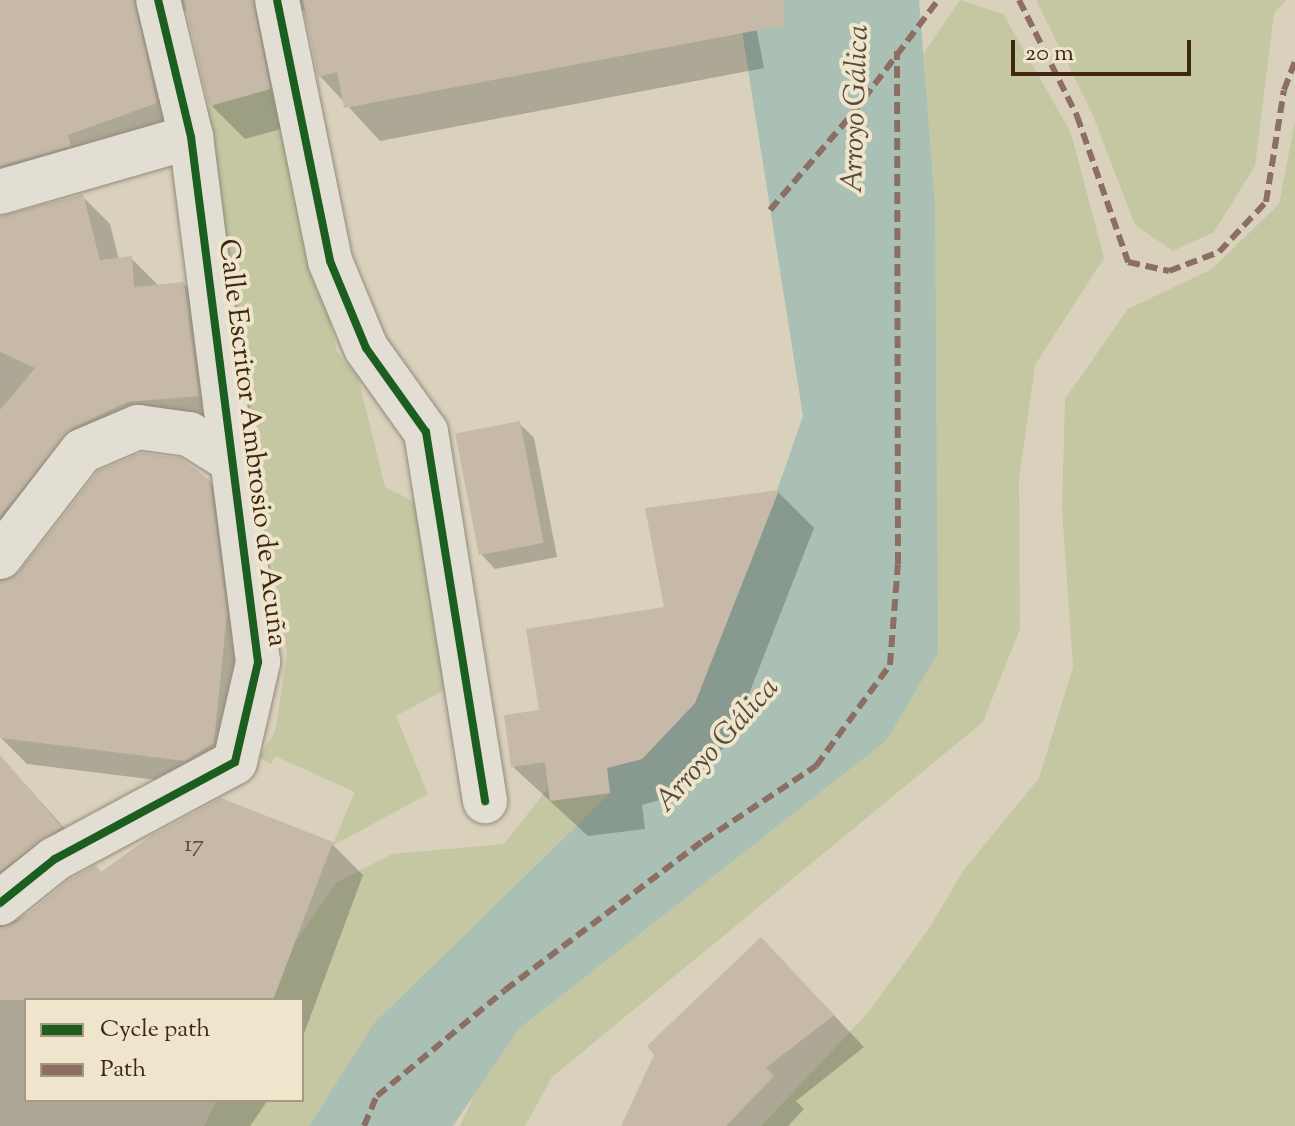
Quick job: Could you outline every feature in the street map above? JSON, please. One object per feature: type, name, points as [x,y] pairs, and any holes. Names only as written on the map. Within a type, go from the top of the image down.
[{"type":"street","name":"Calle Escritor Ambrosio de Acuña","points":[[0,903],[55,859],[235,762],[258,662],[191,137],[158,0]]},
{"type":"street","points":[[277,0],[330,261],[366,348],[426,432],[485,801]]},
{"type":"street","points":[[0,192],[191,137]]},
{"type":"street","points":[[0,557],[82,451],[138,427],[189,434],[234,462]]},
{"type":"green space","points":[[960,0],[1003,14],[1071,133],[1104,258],[1035,365],[1019,479],[1020,629],[983,722],[552,1077],[525,1126],[460,1126],[476,1092],[519,1029],[886,741],[935,203],[923,54]]},
{"type":"green space","points":[[1036,0],[1286,0],[1274,13],[1255,166],[1214,232],[1173,251],[1135,225],[1092,113]]},
{"type":"green space","points":[[277,87],[337,352],[358,377],[385,487],[424,507],[444,690],[396,716],[428,794],[332,846],[355,792],[275,756],[271,764],[259,757],[275,732],[287,654],[202,109]]},
{"type":"green space","points":[[1295,121],[1295,1126],[761,1126],[867,1014],[928,930],[963,871],[1039,778],[1073,667],[1062,508],[1065,399],[1128,309],[1212,269],[1279,204]]},
{"type":"green space","points":[[548,788],[550,801],[610,793],[374,1023],[309,1126],[204,1126],[216,1102],[304,1102],[304,998],[274,998],[291,948],[336,883],[392,854],[504,844]]},
{"type":"water","name":"Arroyo Gálica","points":[[737,0],[919,0],[935,203],[938,653],[886,741],[519,1029],[453,1126],[309,1126],[374,1023],[610,793],[607,768],[642,759],[695,703],[764,528],[803,416]]},
{"type":"building","points":[[0,0],[134,0],[157,103],[68,135],[71,146],[0,166]]},
{"type":"building","points":[[184,0],[253,0],[270,89],[209,106]]},
{"type":"building","points":[[303,0],[783,0],[785,25],[344,108],[337,72],[318,77]]},
{"type":"building","points":[[83,194],[100,260],[132,256],[134,287],[184,282],[199,396],[128,402],[72,428],[0,516],[0,410],[35,368],[0,352],[0,216]]},
{"type":"building","points":[[520,421],[544,543],[479,555],[455,434]]},
{"type":"building","points":[[141,453],[180,458],[210,481],[227,613],[214,743],[185,761],[0,738],[0,581],[20,572],[98,471]]},
{"type":"building","points":[[779,490],[695,703],[642,759],[607,768],[610,793],[550,801],[545,762],[511,767],[504,715],[539,710],[526,629],[664,607],[645,508]]},
{"type":"building","points":[[0,755],[62,827],[0,871]]},
{"type":"building","points":[[221,798],[333,842],[274,998],[0,1000],[0,927],[16,923],[69,880],[96,865],[101,872],[151,836]]},
{"type":"building","points":[[761,937],[834,1015],[766,1068],[774,1076],[726,1126],[621,1126],[654,1055],[647,1046]]},
{"type":"marked path","points":[[770,210],[853,113],[938,0]]},
{"type":"marked path","points":[[1019,0],[1077,116],[1128,262],[1169,271],[1219,252],[1266,202],[1284,90],[1295,62]]},
{"type":"marked path","points":[[364,1126],[377,1096],[505,990],[703,841],[816,766],[890,665],[898,564],[897,51]]},
{"type":"cycle path","points":[[0,903],[55,859],[235,762],[258,662],[191,137],[158,0]]},
{"type":"cycle path","points":[[277,0],[330,261],[366,348],[426,432],[485,801]]}]
